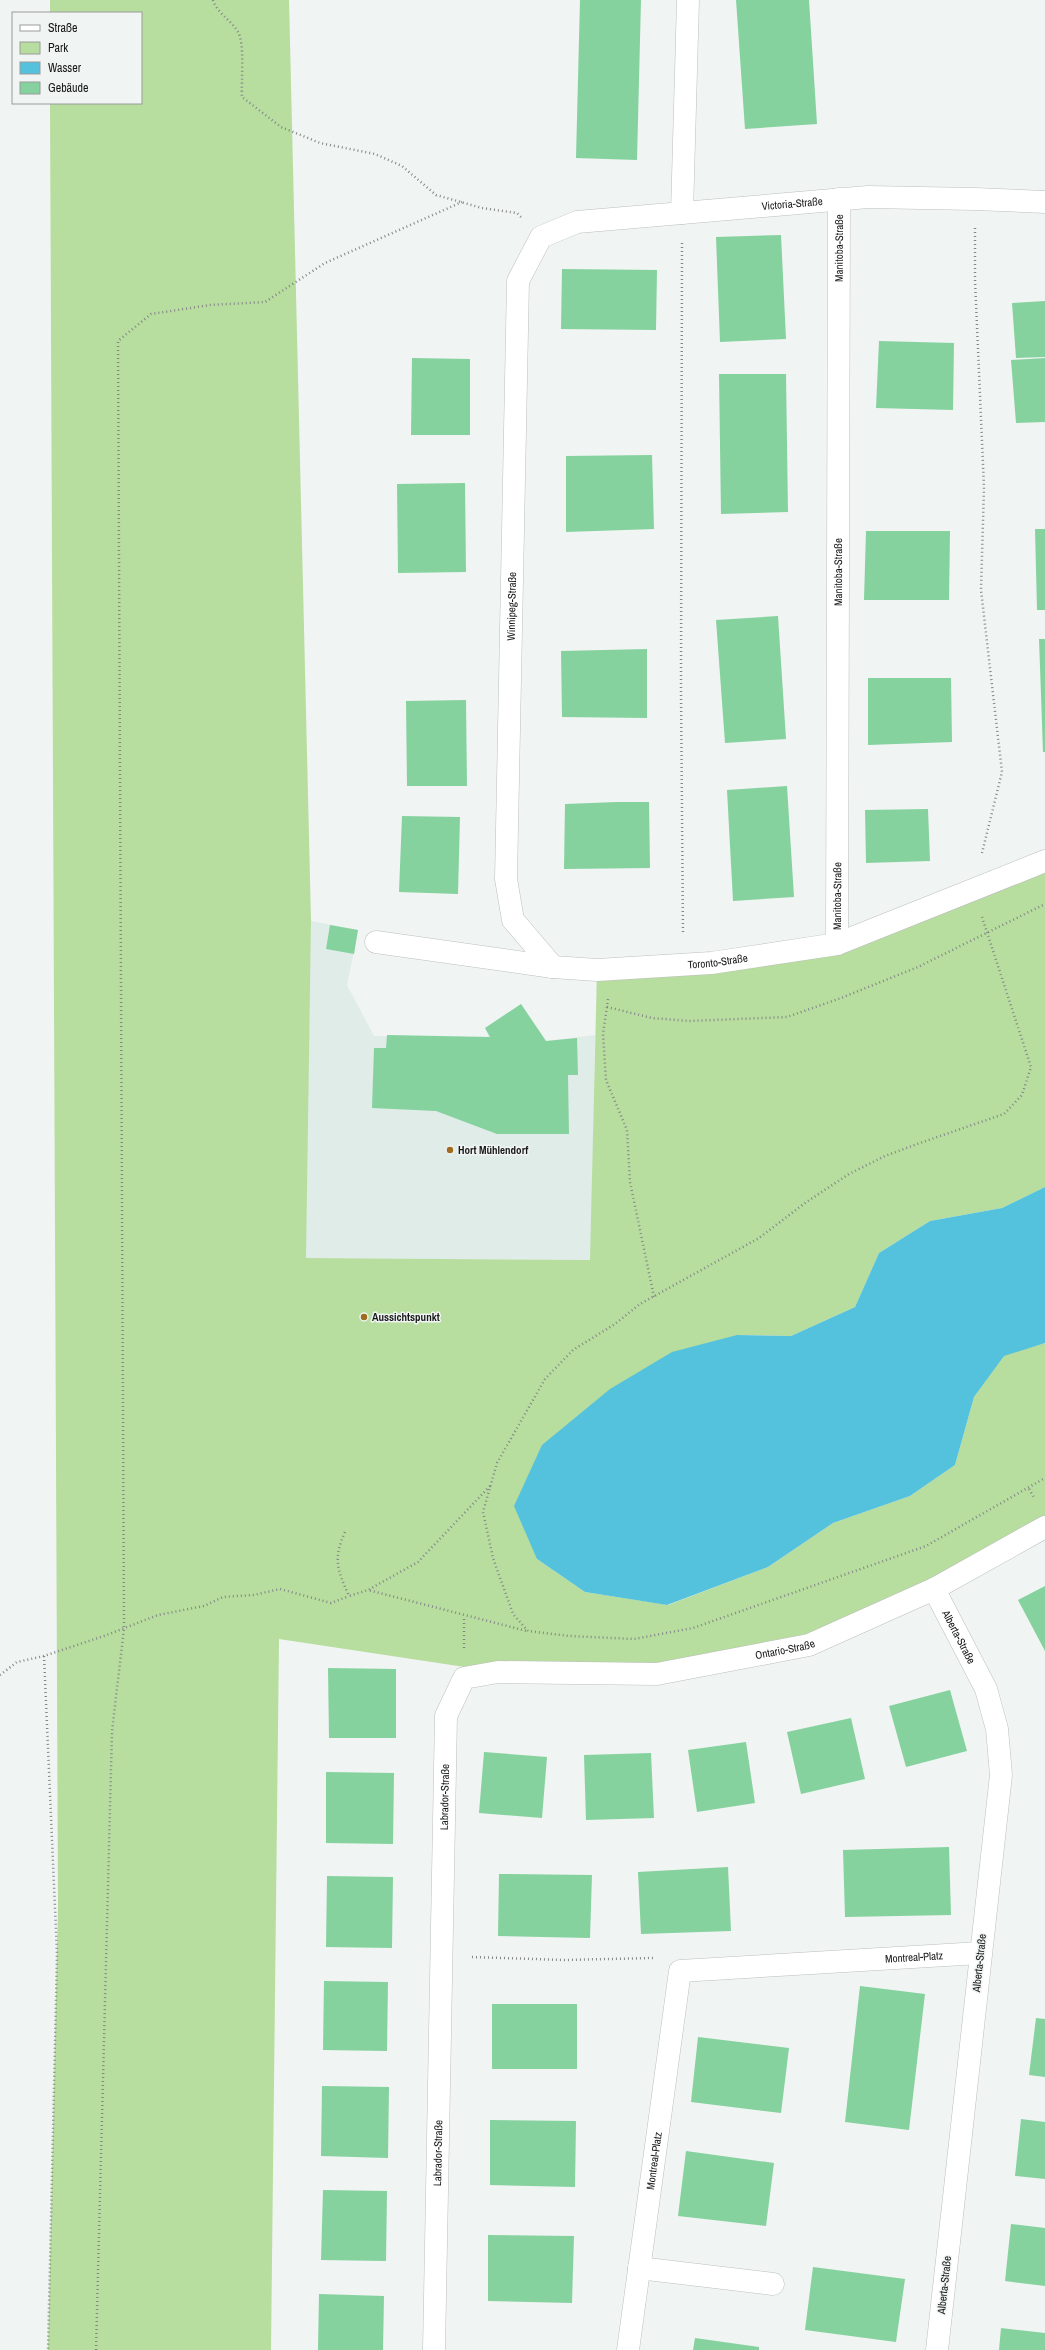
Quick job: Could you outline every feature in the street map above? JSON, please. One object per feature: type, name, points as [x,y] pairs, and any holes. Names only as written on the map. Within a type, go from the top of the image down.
[{"type":"street","points":[[682,213],[688,0]]},
{"type":"street","name":"Victoria-Straße","points":[[542,237],[577,222],[839,199],[868,197],[975,198],[1045,202]]},
{"type":"street","name":"Manitoba-Straße","points":[[837,944],[839,199]]},
{"type":"street","name":"Winnipeg-Straße","points":[[542,237],[518,281],[506,880],[513,920],[553,967]]},
{"type":"street","name":"Toronto-Straße","points":[[376,942],[553,967],[598,970],[711,963],[837,944],[1045,861]]},
{"type":"street","name":"Ontario-Straße","points":[[498,1672],[657,1674],[809,1645],[934,1589],[1045,1527]]},
{"type":"street","name":"Alberta-Straße","points":[[934,1589],[986,1689],[998,1729],[1001,1775],[937,2350]]},
{"type":"street","name":"Labrador-Straße","points":[[434,2350],[446,1716],[464,1678],[498,1672]]},
{"type":"street","name":"Montreal-Platz","points":[[628,2350],[680,1971],[980,1953]]},
{"type":"street","points":[[639,2268],[773,2284]]},
{"type":"path","points":[[213,0],[215,7],[239,33],[242,52],[240,77],[242,97],[260,112],[282,127],[320,142],[375,154],[402,166],[436,195],[482,208],[517,213],[542,237]]},
{"type":"path","points":[[972,891],[1002,772],[981,590],[984,487],[975,280],[975,198]]},
{"type":"path","points":[[96,2350],[112,1731],[124,1629],[118,341],[151,314],[210,305],[265,302],[325,263],[462,202]]},
{"type":"path","points":[[682,213],[681,690],[684,964]]},
{"type":"path","points":[[654,1297],[630,1182],[627,1130],[606,1080],[603,1034],[607,1007],[652,1018],[689,1021],[787,1017],[842,998],[918,967],[1045,904]]},
{"type":"path","points":[[528,1631],[513,1614],[493,1558],[483,1512],[496,1463],[545,1380],[573,1350],[615,1324],[640,1304],[698,1270],[759,1238],[805,1203],[849,1174],[886,1156],[1004,1114],[1009,1110],[1022,1095],[1031,1066],[988,933]]},
{"type":"path","points":[[368,1590],[528,1631],[569,1636],[634,1639],[693,1628],[926,1546],[1045,1478]]},
{"type":"path","points":[[0,1675],[17,1662],[44,1656],[158,1616],[204,1606],[223,1597],[254,1596],[280,1590],[331,1603],[368,1590],[418,1562],[490,1486]]},
{"type":"path","points":[[345,1532],[336,1551],[339,1575],[348,1596]]},
{"type":"path","points":[[44,1656],[57,1954],[48,2350]]},
{"type":"path","points":[[441,1956],[564,1960],[661,1958],[680,1971]]},
{"type":"shaded area","name":"Hort Mühlendorf","points":[[311,921],[358,930],[347,985],[374,1036],[489,1037],[485,1028],[521,1004],[546,1041],[595,1035],[591,1260],[305,1258]]},
{"type":"green space","points":[[50,0],[289,0],[311,921],[306,1258],[590,1260],[597,970],[837,944],[1045,861],[1045,1187],[1002,1208],[930,1221],[879,1253],[855,1307],[791,1336],[737,1335],[537,1559],[585,1592],[668,1605],[768,1567],[833,1523],[910,1496],[955,1465],[974,1397],[1004,1355],[1045,1343],[1045,1527],[809,1645],[657,1674],[498,1672],[279,1639],[271,2350],[48,2350],[58,1907],[50,104],[142,104],[142,12],[50,12]]},
{"type":"water","points":[[1045,1187],[1045,1343],[1004,1356],[974,1397],[955,1465],[910,1496],[833,1523],[768,1567],[667,1605],[585,1592],[537,1559],[514,1506],[542,1445],[610,1389],[672,1352],[737,1335],[791,1336],[855,1307],[879,1253],[930,1221],[1002,1208]]},
{"type":"building","points":[[580,0],[641,0],[637,160],[576,158]]},
{"type":"building","points":[[736,0],[809,0],[817,124],[745,129]]},
{"type":"building","points":[[781,235],[786,339],[720,342],[716,237]]},
{"type":"building","points":[[562,269],[657,270],[656,330],[561,329]]},
{"type":"building","points":[[1045,301],[1045,357],[1016,358],[1012,303]]},
{"type":"building","points":[[879,341],[954,343],[953,410],[876,408]]},
{"type":"building","points":[[412,358],[470,359],[470,435],[411,435]]},
{"type":"building","points":[[1045,358],[1045,422],[1016,423],[1011,360]]},
{"type":"building","points":[[719,374],[786,374],[788,512],[721,514]]},
{"type":"building","points":[[652,455],[654,529],[566,532],[566,456]]},
{"type":"building","points":[[465,483],[466,572],[398,573],[397,484]]},
{"type":"building","points":[[1035,529],[1045,529],[1045,610],[1037,610]]},
{"type":"building","points":[[866,531],[950,531],[949,600],[864,600]]},
{"type":"building","points":[[778,616],[786,739],[725,743],[716,620]]},
{"type":"building","points":[[1039,639],[1045,639],[1045,752],[1043,752]]},
{"type":"building","points":[[647,649],[647,718],[562,717],[561,651]]},
{"type":"building","points":[[868,678],[951,678],[952,742],[868,745]]},
{"type":"building","points":[[466,700],[467,786],[407,786],[406,701]]},
{"type":"building","points":[[787,786],[794,897],[733,901],[727,790]]},
{"type":"building","points":[[649,802],[650,868],[564,869],[565,804]]},
{"type":"building","points":[[928,809],[930,861],[866,863],[865,810]]},
{"type":"building","points":[[402,816],[460,817],[458,894],[399,892]]},
{"type":"building","points":[[330,925],[358,930],[354,954],[326,949]]},
{"type":"building","points":[[521,1004],[546,1041],[577,1038],[578,1075],[568,1075],[569,1134],[497,1134],[436,1111],[372,1108],[374,1048],[386,1048],[387,1035],[490,1037],[485,1028]]},
{"type":"building","points":[[1045,1586],[1045,1651],[1018,1600]]},
{"type":"building","points":[[328,1668],[396,1669],[396,1738],[329,1738]]},
{"type":"building","points":[[950,1690],[967,1751],[906,1767],[889,1706]]},
{"type":"building","points":[[851,1718],[865,1779],[801,1794],[787,1732]]},
{"type":"building","points":[[746,1742],[755,1803],[697,1812],[688,1750]]},
{"type":"building","points":[[484,1752],[547,1757],[542,1818],[479,1813]]},
{"type":"building","points":[[651,1753],[654,1818],[586,1820],[584,1755]]},
{"type":"building","points":[[326,1772],[394,1773],[393,1844],[326,1843]]},
{"type":"building","points":[[949,1847],[951,1915],[845,1917],[843,1850]]},
{"type":"building","points":[[728,1867],[731,1931],[641,1934],[638,1872]]},
{"type":"building","points":[[499,1874],[592,1875],[590,1938],[498,1936]]},
{"type":"building","points":[[327,1876],[393,1877],[392,1948],[326,1947]]},
{"type":"building","points":[[324,1981],[388,1982],[387,2051],[323,2050]]},
{"type":"building","points":[[860,1986],[925,1994],[909,2130],[845,2122]]},
{"type":"building","points":[[492,2004],[577,2004],[577,2069],[492,2069]]},
{"type":"building","points":[[1036,2018],[1045,2019],[1045,2077],[1029,2075]]},
{"type":"building","points":[[698,2037],[789,2048],[781,2113],[691,2102]]},
{"type":"building","points":[[322,2086],[389,2087],[388,2158],[321,2156]]},
{"type":"building","points":[[1021,2119],[1045,2122],[1045,2179],[1015,2176]]},
{"type":"building","points":[[490,2120],[576,2121],[575,2187],[490,2185]]},
{"type":"building","points":[[686,2151],[774,2163],[766,2226],[678,2216]]},
{"type":"building","points":[[323,2190],[387,2191],[386,2261],[321,2260]]},
{"type":"building","points":[[1011,2224],[1045,2228],[1045,2286],[1005,2281]]},
{"type":"building","points":[[488,2235],[574,2236],[572,2303],[488,2301]]},
{"type":"building","points":[[813,2267],[905,2279],[896,2342],[805,2330]]},
{"type":"building","points":[[319,2294],[384,2296],[383,2350],[318,2350]]},
{"type":"building","points":[[1001,2328],[1045,2333],[1045,2350],[999,2350]]},
{"type":"building","points":[[695,2338],[759,2347],[759,2350],[693,2350]]},
{"type":"place","name":"Hort Mühlendorf","points":[[450,1150]]},
{"type":"place","name":"Aussichtspunkt","points":[[364,1317]]}]
